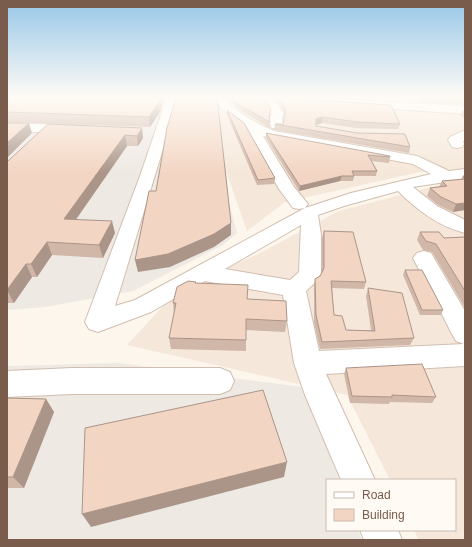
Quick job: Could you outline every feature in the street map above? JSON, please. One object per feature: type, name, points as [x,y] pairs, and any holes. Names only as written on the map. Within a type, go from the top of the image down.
[{"type":"street","points":[[101,314],[154,132],[159,123]]},
{"type":"street","points":[[246,123],[250,126],[286,188],[303,209],[312,225],[310,239],[310,275],[294,289]]},
{"type":"street","points":[[277,123],[278,128]]},
{"type":"street","points":[[250,126],[278,128],[314,140],[373,153],[417,160],[450,174]]},
{"type":"street","points":[[7,127],[86,130]]},
{"type":"street","points":[[33,143],[48,128]]},
{"type":"street","points":[[101,314],[195,267],[303,209],[326,205],[354,196],[450,174],[465,167]]},
{"type":"street","points":[[101,314],[143,306],[203,273],[324,196],[450,174]]},
{"type":"street","points":[[401,185],[432,212],[448,221],[465,227]]},
{"type":"street","points":[[424,258],[465,334]]},
{"type":"street","points":[[203,273],[294,289]]},
{"type":"street","points":[[294,289],[308,363],[320,395],[358,479]]},
{"type":"street","points":[[308,363],[465,355]]},
{"type":"street","points":[[7,384],[72,381],[220,381]]},
{"type":"shaded area","points":[[7,123],[192,123],[203,130],[220,170],[237,233],[223,245],[133,291],[45,307],[7,310]]},
{"type":"shaded area","points":[[203,123],[465,123],[465,169],[420,172],[285,202],[247,231],[212,131]]},
{"type":"shaded area","points":[[465,178],[465,540],[419,540],[414,531],[456,531],[456,479],[389,479],[347,395],[127,345],[165,304],[195,282],[258,254],[339,211]]},
{"type":"shaded area","points":[[118,363],[303,387],[339,479],[326,479],[326,531],[358,531],[362,540],[7,540],[7,366]]},
{"type":"building","points":[[7,123],[29,123],[7,143]]},
{"type":"building","points":[[169,123],[220,123],[231,223],[214,234],[168,254],[135,260],[149,191],[156,191]]},
{"type":"building","points":[[233,123],[244,123],[275,178],[258,180]]},
{"type":"building","points":[[283,123],[316,123],[316,126],[357,133],[405,134],[410,147],[275,124],[283,124]]},
{"type":"building","points":[[368,123],[399,123],[400,124]]},
{"type":"building","points":[[48,124],[142,128],[137,136],[125,135],[64,219],[112,221],[99,245],[47,242],[31,264],[26,264],[7,290],[7,161]]},
{"type":"building","points":[[266,133],[390,157],[368,155],[377,171],[352,171],[354,176],[342,176],[300,186]]},
{"type":"building","points":[[465,179],[465,203],[456,204],[441,197],[430,188],[447,186],[442,181]]},
{"type":"building","points":[[324,231],[353,232],[366,282],[331,281],[334,315],[342,316],[346,330],[375,331],[368,288],[402,293],[414,338],[322,342],[316,315],[315,279],[320,276],[324,268]]},
{"type":"building","points":[[420,232],[439,232],[444,238],[465,237],[465,291],[436,244],[426,241]]},
{"type":"building","points":[[405,270],[422,270],[443,310],[422,310]]},
{"type":"building","points":[[188,281],[196,282],[195,283],[248,285],[247,299],[286,301],[287,321],[246,319],[246,340],[169,338],[176,303],[173,303],[177,287]]},
{"type":"building","points":[[422,364],[436,397],[392,395],[392,397],[352,396],[346,368]]},
{"type":"building","points":[[263,390],[287,462],[82,514],[85,428]]},
{"type":"building","points":[[7,398],[46,399],[13,477],[7,477]]}]
